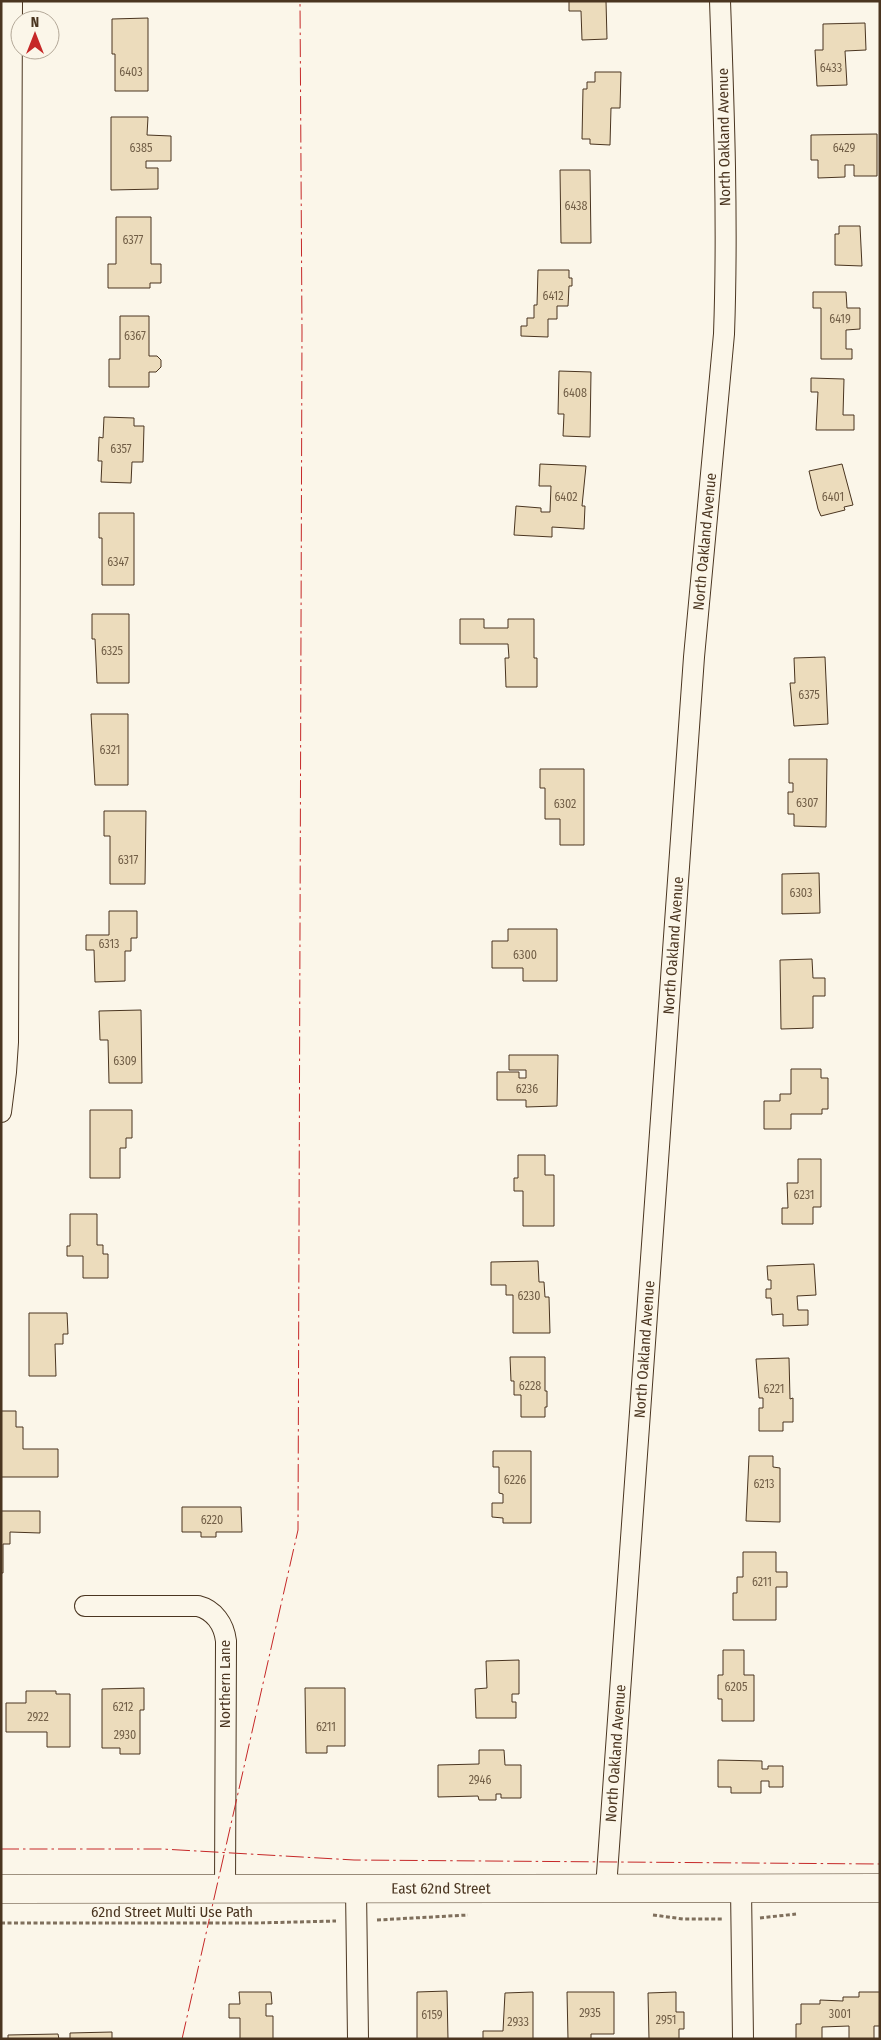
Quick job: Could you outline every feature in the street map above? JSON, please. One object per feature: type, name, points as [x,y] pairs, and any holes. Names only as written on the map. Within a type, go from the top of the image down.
[{"type":"street","points":[[1,1112],[8,1032],[12,1]]},
{"type":"street","name":"North Oakland Avenue","points":[[606,1888],[694,657],[724,334],[726,283],[720,1]]},
{"type":"street","name":"Northern Lane","points":[[84,1606],[198,1606],[218,1618],[222,1626],[226,1640],[225,1890]]},
{"type":"street","points":[[741,1888],[743,2039]]},
{"type":"street","name":"East 62nd Street","points":[[1,1889],[880,1888]]},
{"type":"street","points":[[356,1889],[358,2039]]},
{"type":"path","name":"62nd Street Multi Use Path","points":[[1,1923],[256,1924],[342,1921]]},
{"type":"building","points":[[569,1],[606,1],[607,39],[582,40],[581,11],[569,11]]},
{"type":"building","points":[[148,18],[148,91],[115,91],[115,54],[112,54],[112,19]]},
{"type":"building","points":[[865,23],[866,50],[845,51],[847,85],[817,86],[815,50],[823,50],[823,24]]},
{"type":"building","points":[[595,72],[621,72],[620,108],[611,108],[610,145],[590,144],[590,139],[582,139],[583,89],[587,89],[587,82],[595,82]]},
{"type":"building","points":[[111,117],[148,117],[147,135],[171,136],[171,161],[146,161],[146,168],[158,168],[158,189],[111,190]]},
{"type":"building","points":[[877,134],[877,176],[854,176],[854,165],[845,165],[845,177],[818,178],[818,160],[811,160],[811,135]]},
{"type":"building","points":[[560,170],[590,170],[591,243],[561,243]]},
{"type":"building","points":[[116,217],[151,217],[151,264],[161,264],[161,283],[150,283],[150,288],[108,288],[108,264],[116,264]]},
{"type":"building","points":[[839,226],[860,226],[862,266],[835,265],[835,234],[839,234]]},
{"type":"building","points":[[538,270],[569,270],[572,286],[569,286],[568,306],[557,306],[557,319],[548,319],[548,337],[521,336],[521,326],[527,326],[527,318],[534,318],[534,305],[537,305]]},
{"type":"building","points":[[813,292],[846,292],[847,308],[860,308],[860,329],[846,330],[846,349],[852,349],[852,359],[821,359],[821,308],[813,308]]},
{"type":"building","points":[[120,316],[149,316],[149,356],[157,356],[161,360],[161,367],[156,372],[149,372],[149,387],[109,387],[109,359],[120,359]]},
{"type":"building","points":[[559,371],[591,372],[590,437],[563,436],[564,414],[558,414]]},
{"type":"building","points":[[811,378],[844,379],[843,415],[854,415],[854,430],[816,430],[818,392],[811,392]]},
{"type":"building","points":[[104,417],[134,418],[134,426],[144,426],[143,462],[132,462],[131,483],[101,482],[102,461],[98,461],[99,437],[103,438]]},
{"type":"building","points":[[540,464],[586,466],[582,506],[585,506],[584,529],[552,527],[552,537],[514,535],[516,506],[541,508],[541,512],[550,512],[551,486],[539,486]]},
{"type":"building","points":[[842,464],[853,505],[844,507],[845,510],[821,516],[809,471]]},
{"type":"building","points":[[99,513],[134,513],[134,585],[102,585],[102,538],[99,538]]},
{"type":"building","points":[[92,614],[129,614],[129,683],[97,683],[95,639],[92,639]]},
{"type":"building","points":[[460,619],[484,619],[484,628],[508,628],[508,619],[534,619],[534,658],[537,658],[537,687],[506,687],[505,658],[509,658],[508,644],[460,644]]},
{"type":"building","points":[[825,657],[828,724],[794,726],[790,683],[795,683],[794,658]]},
{"type":"building","points":[[91,714],[128,714],[128,785],[95,785]]},
{"type":"building","points":[[789,759],[827,759],[826,827],[794,826],[794,814],[788,814],[788,792],[793,792],[793,783],[789,783]]},
{"type":"building","points":[[540,769],[584,769],[584,845],[560,845],[560,819],[545,819],[545,788],[540,788]]},
{"type":"building","points":[[104,811],[146,811],[145,884],[110,884],[110,836],[104,836]]},
{"type":"building","points":[[819,873],[820,913],[782,914],[782,874]]},
{"type":"building","points":[[109,911],[137,911],[137,938],[131,938],[131,951],[125,951],[125,981],[95,982],[94,950],[86,950],[86,935],[109,935]]},
{"type":"building","points":[[508,929],[557,929],[557,981],[523,981],[523,968],[492,968],[492,941],[508,941]]},
{"type":"building","points":[[812,959],[813,978],[825,978],[825,996],[813,996],[813,1028],[781,1029],[780,960]]},
{"type":"building","points":[[141,1010],[142,1083],[109,1083],[108,1040],[100,1040],[99,1011]]},
{"type":"building","points":[[509,1055],[558,1055],[557,1106],[526,1107],[526,1100],[497,1100],[497,1072],[519,1072],[519,1078],[526,1078],[526,1070],[509,1070]]},
{"type":"building","points":[[791,1069],[821,1069],[821,1078],[828,1078],[828,1109],[822,1109],[822,1114],[791,1114],[791,1129],[764,1129],[764,1101],[780,1101],[780,1094],[791,1094]]},
{"type":"building","points":[[90,1110],[132,1110],[132,1138],[126,1138],[126,1148],[120,1148],[120,1178],[90,1178]]},
{"type":"building","points":[[518,1155],[545,1155],[545,1175],[554,1175],[554,1226],[523,1226],[523,1191],[514,1191],[514,1178],[518,1178]]},
{"type":"building","points":[[798,1159],[821,1159],[821,1207],[813,1207],[813,1224],[782,1224],[782,1208],[788,1208],[787,1183],[798,1183]]},
{"type":"building","points":[[70,1214],[97,1214],[97,1245],[103,1245],[103,1254],[108,1254],[108,1278],[83,1278],[83,1256],[67,1256],[67,1246],[70,1246]]},
{"type":"building","points":[[538,1261],[539,1282],[544,1282],[545,1297],[549,1297],[550,1333],[513,1333],[513,1295],[506,1295],[506,1285],[491,1285],[491,1262]]},
{"type":"building","points":[[814,1264],[816,1295],[797,1296],[798,1310],[808,1310],[808,1325],[783,1326],[783,1314],[772,1315],[771,1298],[766,1298],[766,1289],[771,1289],[771,1280],[768,1280],[767,1266]]},
{"type":"building","points":[[29,1313],[67,1313],[68,1334],[63,1334],[63,1344],[55,1344],[56,1376],[29,1376]]},
{"type":"building","points":[[510,1357],[545,1357],[547,1407],[545,1407],[545,1417],[521,1417],[521,1395],[514,1395],[514,1381],[511,1381]]},
{"type":"building","points":[[789,1358],[790,1399],[793,1398],[793,1422],[783,1422],[783,1431],[759,1431],[759,1408],[763,1408],[763,1398],[759,1398],[756,1359]]},
{"type":"building","points":[[1,1411],[16,1411],[16,1427],[23,1427],[23,1449],[58,1449],[58,1477],[1,1477]]},
{"type":"building","points":[[493,1451],[531,1451],[531,1523],[503,1523],[503,1518],[492,1517],[492,1503],[503,1503],[503,1494],[499,1493],[499,1467],[493,1467]]},
{"type":"building","points":[[749,1456],[773,1456],[773,1467],[780,1468],[780,1522],[746,1521]]},
{"type":"building","points":[[182,1507],[241,1507],[242,1532],[216,1532],[216,1537],[201,1537],[201,1532],[182,1532]]},
{"type":"building","points":[[1,1511],[40,1511],[40,1533],[10,1532],[10,1544],[3,1544],[3,1573],[1,1573]]},
{"type":"building","points":[[743,1552],[776,1552],[776,1572],[787,1572],[787,1587],[776,1587],[776,1620],[733,1620],[733,1593],[737,1593],[737,1577],[743,1577]]},
{"type":"building","points":[[723,1650],[744,1650],[744,1675],[754,1675],[754,1721],[722,1721],[722,1699],[718,1699],[718,1675],[723,1675]]},
{"type":"building","points":[[519,1660],[519,1694],[512,1694],[512,1702],[516,1702],[516,1718],[476,1718],[475,1689],[487,1688],[486,1661]]},
{"type":"building","points":[[144,1688],[144,1710],[140,1710],[140,1754],[120,1754],[120,1748],[102,1748],[102,1689]]},
{"type":"building","points":[[305,1688],[345,1688],[345,1746],[327,1746],[327,1753],[306,1753]]},
{"type":"building","points":[[26,1691],[56,1691],[56,1694],[70,1694],[70,1747],[47,1747],[47,1732],[6,1732],[6,1703],[26,1703]]},
{"type":"building","points":[[479,1750],[504,1750],[505,1765],[521,1765],[521,1798],[501,1798],[501,1794],[496,1794],[496,1800],[479,1800],[478,1796],[438,1797],[438,1765],[479,1764]]},
{"type":"building","points":[[718,1760],[762,1761],[762,1769],[768,1769],[768,1766],[783,1766],[783,1787],[769,1787],[769,1781],[761,1781],[761,1793],[731,1793],[731,1787],[718,1787]]},
{"type":"building","points":[[447,1991],[448,2039],[417,2039],[417,1992]]},
{"type":"building","points":[[239,1992],[271,1992],[272,2004],[266,2004],[266,2016],[273,2016],[273,2039],[240,2039],[240,2018],[229,2018],[229,2004],[240,2004]]},
{"type":"building","points":[[533,1992],[533,2039],[483,2039],[483,2031],[503,2031],[505,1993]]},
{"type":"building","points":[[567,1992],[614,1992],[614,2034],[591,2034],[591,2039],[568,2039]]},
{"type":"building","points":[[676,1992],[676,2012],[684,2012],[684,2029],[679,2029],[679,2039],[649,2039],[648,1993]]},
{"type":"building","points":[[859,1992],[880,1992],[880,2026],[874,2026],[874,2039],[849,2039],[849,2026],[822,2027],[822,2039],[796,2039],[796,2024],[801,2024],[801,2004],[820,2004],[820,2000],[843,2001],[843,1997],[859,1997]]},
{"type":"building","points":[[112,2032],[112,2039],[70,2039],[70,2033]]},
{"type":"building","points":[[58,2034],[59,2039],[8,2039],[8,2035]]},
{"type":"power","points":[[182,2039],[298,1530],[302,332],[300,1]]},
{"type":"power","points":[[1,1849],[162,1849],[354,1860],[880,1864]]}]
